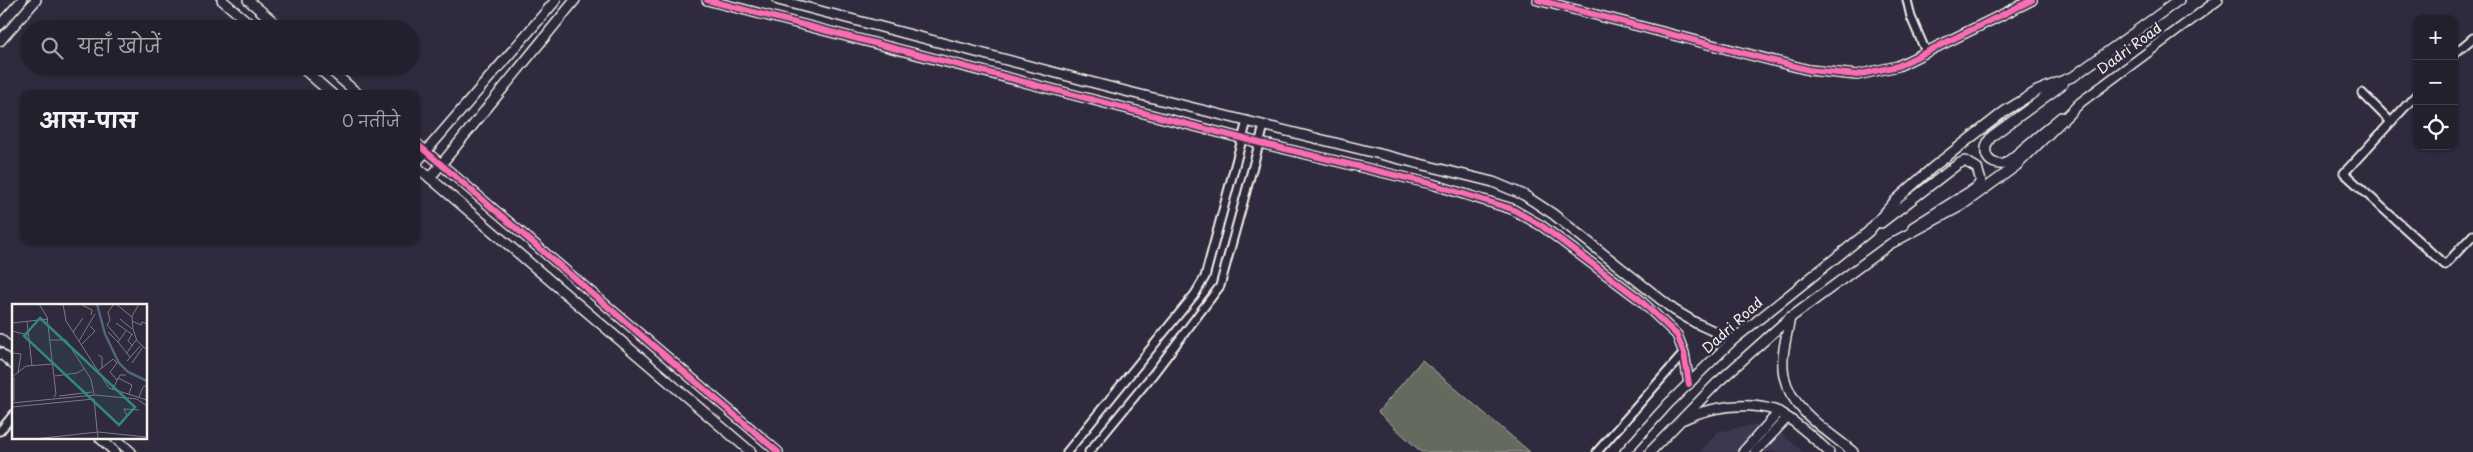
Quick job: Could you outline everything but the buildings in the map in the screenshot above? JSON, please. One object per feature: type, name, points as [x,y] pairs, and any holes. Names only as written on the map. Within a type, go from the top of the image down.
[{"type":"street","points":[[0,25],[22,0]]},
{"type":"street","points":[[0,42],[36,0]]},
{"type":"street","points":[[222,0],[245,20]]},
{"type":"street","points":[[248,0],[271,20]]},
{"type":"street","points":[[420,160],[556,0]]},
{"type":"street","points":[[430,178],[575,0]]},
{"type":"street","points":[[707,0],[1243,137],[1260,143],[1432,184],[1512,209],[1542,226],[1639,299],[1677,335],[1684,353],[1689,384]]},
{"type":"street","points":[[778,0],[1264,126],[1493,182],[1524,195],[1553,214],[1674,310],[1696,324],[1733,340]]},
{"type":"street","points":[[1538,0],[1567,4],[1809,70],[1857,75],[1898,66],[1961,37],[2032,0]]},
{"type":"street","points":[[1907,0],[1911,17],[1926,52]]},
{"type":"street","name":"Dadri Road","points":[[2179,0],[1992,136],[1987,142],[1985,153],[1988,161],[1996,165],[2005,164],[2081,102],[2218,0]]},
{"type":"street","points":[[2458,51],[2473,38]]},
{"type":"street","points":[[310,75],[327,90]]},
{"type":"street","points":[[336,75],[353,90]]},
{"type":"street","name":"Dadri Road","points":[[1868,232],[1896,200],[1932,168],[2005,111],[2037,91],[2074,76]]},
{"type":"street","points":[[2362,93],[2391,122]]},
{"type":"street","points":[[2413,98],[2344,173],[2445,265],[2473,234]]},
{"type":"street","name":"Dadri Road","points":[[1890,244],[1962,206],[2016,166],[2081,102]]},
{"type":"street","points":[[1067,452],[1196,294],[1205,277],[1247,121]]},
{"type":"street","points":[[1089,452],[1154,373],[1220,286],[1264,126]]},
{"type":"street","points":[[420,147],[778,452]]},
{"type":"street","name":"Dadri Road","points":[[1625,452],[1733,340],[1868,232],[1958,164],[1965,162],[1977,168],[1980,181],[1977,187],[1927,216],[1790,318],[1717,382],[1650,452]]},
{"type":"street","points":[[420,168],[751,452]]},
{"type":"street","points":[[1790,318],[1784,357],[1784,375],[1794,402],[1853,452]]},
{"type":"street","points":[[0,340],[12,349]]},
{"type":"street","points":[[0,353],[12,363]]},
{"type":"street","points":[[1597,452],[1684,353]]},
{"type":"street","points":[[1677,423],[1703,411],[1724,407],[1749,407],[1779,412],[1829,451],[1838,439]]},
{"type":"street","points":[[1743,452],[1779,412]]},
{"type":"street","points":[[0,431],[12,416]]},
{"type":"street","points":[[1755,452],[1787,418]]},
{"type":"street","points":[[102,440],[115,452]]},
{"type":"street","points":[[117,440],[131,452]]},
{"type":"shaded area","points":[[1768,422],[1803,452],[1700,452],[1718,432]]},
{"type":"green space","points":[[1422,360],[1530,452],[1421,452],[1378,412]]},
{"type":"cycle path","points":[[707,0],[1260,143],[1432,184],[1512,209],[1542,226],[1639,299],[1677,335],[1684,353],[1689,384]]},
{"type":"cycle path","points":[[1538,0],[1809,70],[1857,75],[1898,66],[2032,0]]},
{"type":"cycle path","points":[[420,146],[778,452]]}]
